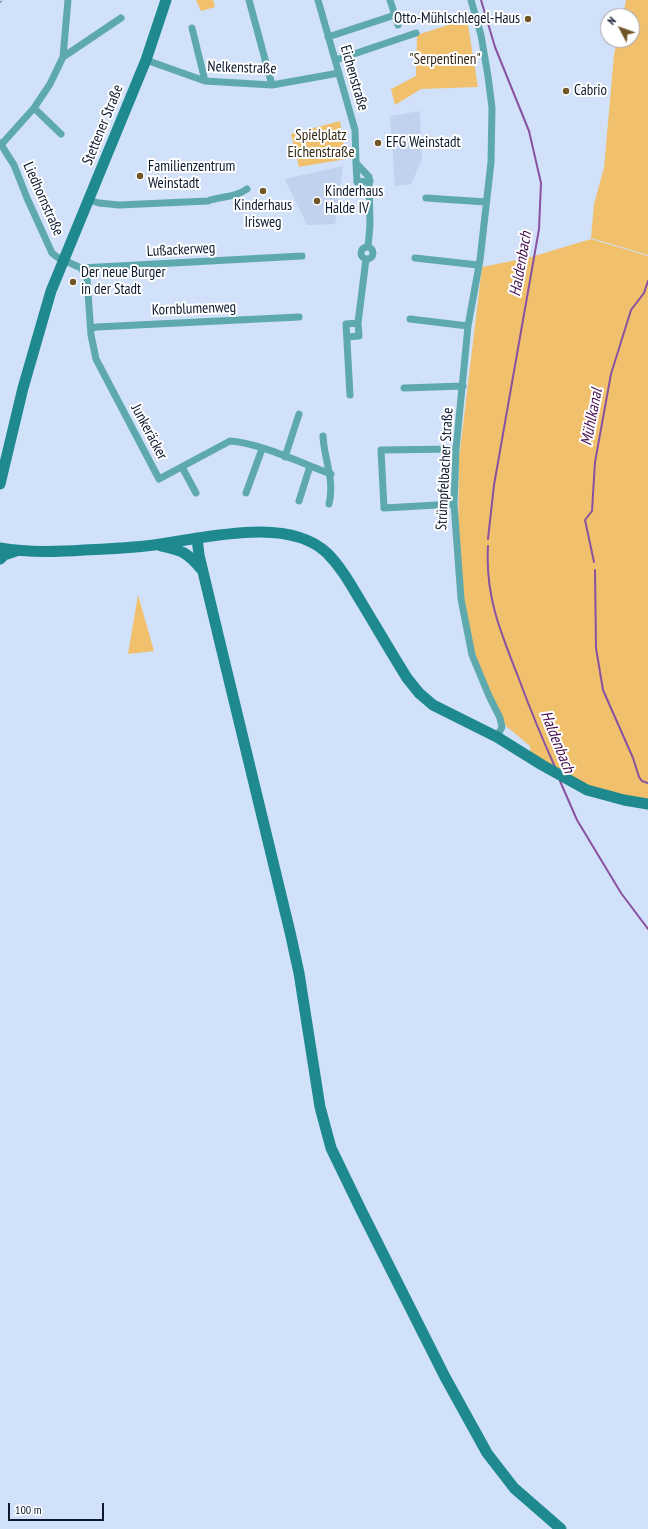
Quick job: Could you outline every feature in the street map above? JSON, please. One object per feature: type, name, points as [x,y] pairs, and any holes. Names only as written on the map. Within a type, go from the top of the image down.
[{"type":"main road","name":"Stettener Straße","points":[[0,484],[34,347],[51,291],[90,200],[146,60],[166,0]]},
{"type":"main road","points":[[0,548],[16,551],[44,552],[154,545],[243,533],[276,533],[304,540],[326,552],[344,573],[407,678],[418,693],[433,704],[497,737],[542,765],[587,790],[624,800],[648,804]]},
{"type":"main road","points":[[198,538],[199,555],[290,932],[320,1107],[331,1148],[442,1370],[487,1453],[514,1488],[561,1529]]},
{"type":"main road","points":[[154,545],[181,550],[193,560],[204,574]]},
{"type":"main road","points":[[0,559],[4,555],[16,551]]},
{"type":"street","points":[[1,145],[34,108],[50,84],[63,57],[68,0]]},
{"type":"street","points":[[249,0],[272,84]]},
{"type":"street","name":"Eichenstraße","points":[[318,0],[355,130],[357,182],[370,181]]},
{"type":"street","points":[[390,0],[398,26]]},
{"type":"street","name":"Strümpfelbacher Straße","points":[[471,0],[481,35],[492,108],[491,162],[478,265],[468,326],[456,449],[454,504],[455,535],[461,599],[472,655],[500,718],[502,727],[497,737]]},
{"type":"street","points":[[328,37],[395,15]]},
{"type":"street","points":[[63,57],[121,18]]},
{"type":"street","points":[[192,28],[205,81]]},
{"type":"street","points":[[336,60],[416,33]]},
{"type":"street","name":"Nelkenstraße","points":[[146,60],[205,81],[272,84],[339,73]]},
{"type":"street","points":[[34,108],[60,134]]},
{"type":"street","name":"Liedhornstraße","points":[[1,145],[14,165],[52,253],[63,260]]},
{"type":"street","points":[[347,337],[359,336],[358,323],[366,259],[372,257],[373,254],[371,248],[368,247],[370,181],[369,177],[356,164]]},
{"type":"street","points":[[90,200],[99,203],[119,205],[208,201],[218,197],[240,194],[246,189]]},
{"type":"street","points":[[426,198],[486,202]]},
{"type":"street","name":"Lußackerweg","points":[[63,260],[81,268],[302,256]]},
{"type":"street","points":[[415,258],[478,265]]},
{"type":"street","name":"Junkeräcker","points":[[81,268],[87,278],[90,328],[93,350],[99,368],[160,479],[230,441],[240,442],[285,456],[331,474]]},
{"type":"street","name":"Kornblumenweg","points":[[90,328],[102,326],[299,317]]},
{"type":"street","points":[[410,319],[468,326]]},
{"type":"street","points":[[350,395],[346,324],[358,323]]},
{"type":"street","name":"Strümpfelbacher Straße","points":[[404,388],[463,386]]},
{"type":"street","points":[[285,456],[299,414]]},
{"type":"street","points":[[323,436],[323,448],[331,474],[329,504]]},
{"type":"street","points":[[246,493],[262,449]]},
{"type":"street","points":[[454,504],[384,508],[381,450],[456,449]]},
{"type":"street","points":[[299,501],[310,466]]},
{"type":"street","points":[[182,467],[196,493]]},
{"type":"shaded area","points":[[420,111],[422,160],[411,184],[395,186],[390,116]]},
{"type":"shaded area","name":"Kinderhaus Halde IV","points":[[343,166],[335,224],[307,225],[285,179]]},
{"type":"green space","points":[[196,0],[213,0],[215,7],[201,11]]},
{"type":"green space","points":[[626,0],[648,0],[648,255],[591,238],[594,204],[604,168],[615,48],[640,48],[640,8],[624,8]]},
{"type":"green space","name":"\"Serpentinen\"","points":[[467,19],[478,87],[421,89],[395,105],[391,89],[416,76],[417,35]]},
{"type":"green space","name":"Spielplatz Eichenstraße","points":[[340,121],[346,159],[299,167],[291,134]]},
{"type":"green space","points":[[591,239],[648,256],[648,802],[588,788],[531,755],[530,746],[506,726],[490,693],[474,653],[463,597],[458,541],[459,458],[482,267],[531,257]]},
{"type":"green space","points":[[138,595],[154,651],[128,654]]},
{"type":"waterway","name":"Haldenbach","points":[[481,0],[495,47],[529,131],[541,183],[539,229],[494,485],[488,539]]},
{"type":"waterway","name":"Mühlkanal","points":[[594,562],[585,520],[592,511],[595,462],[611,374],[631,310],[644,293],[648,281]]},
{"type":"waterway","name":"Haldenbach","points":[[488,546],[489,582],[500,630],[527,701],[555,767]]},
{"type":"waterway","name":"Mühlkanal","points":[[595,570],[596,648],[603,690],[633,758],[639,777],[642,781],[648,783]]},
{"type":"waterway","name":"Haldenbach","points":[[560,781],[577,820],[621,893],[648,929]]},
{"type":"place","name":"Otto-Mühlschlegel-Haus","points":[[528,19]]},
{"type":"place","name":"Cabrio","points":[[566,91]]},
{"type":"place","name":"EFG Weinstadt","points":[[378,143]]},
{"type":"place","name":"Familienzentrum Weinstadt","points":[[140,176]]},
{"type":"place","name":"Kinderhaus Irisweg","points":[[263,191]]},
{"type":"place","name":"Kinderhaus Halde IV","points":[[317,201]]},
{"type":"place","name":"Der neue Burger in der Stadt","points":[[73,282]]}]
